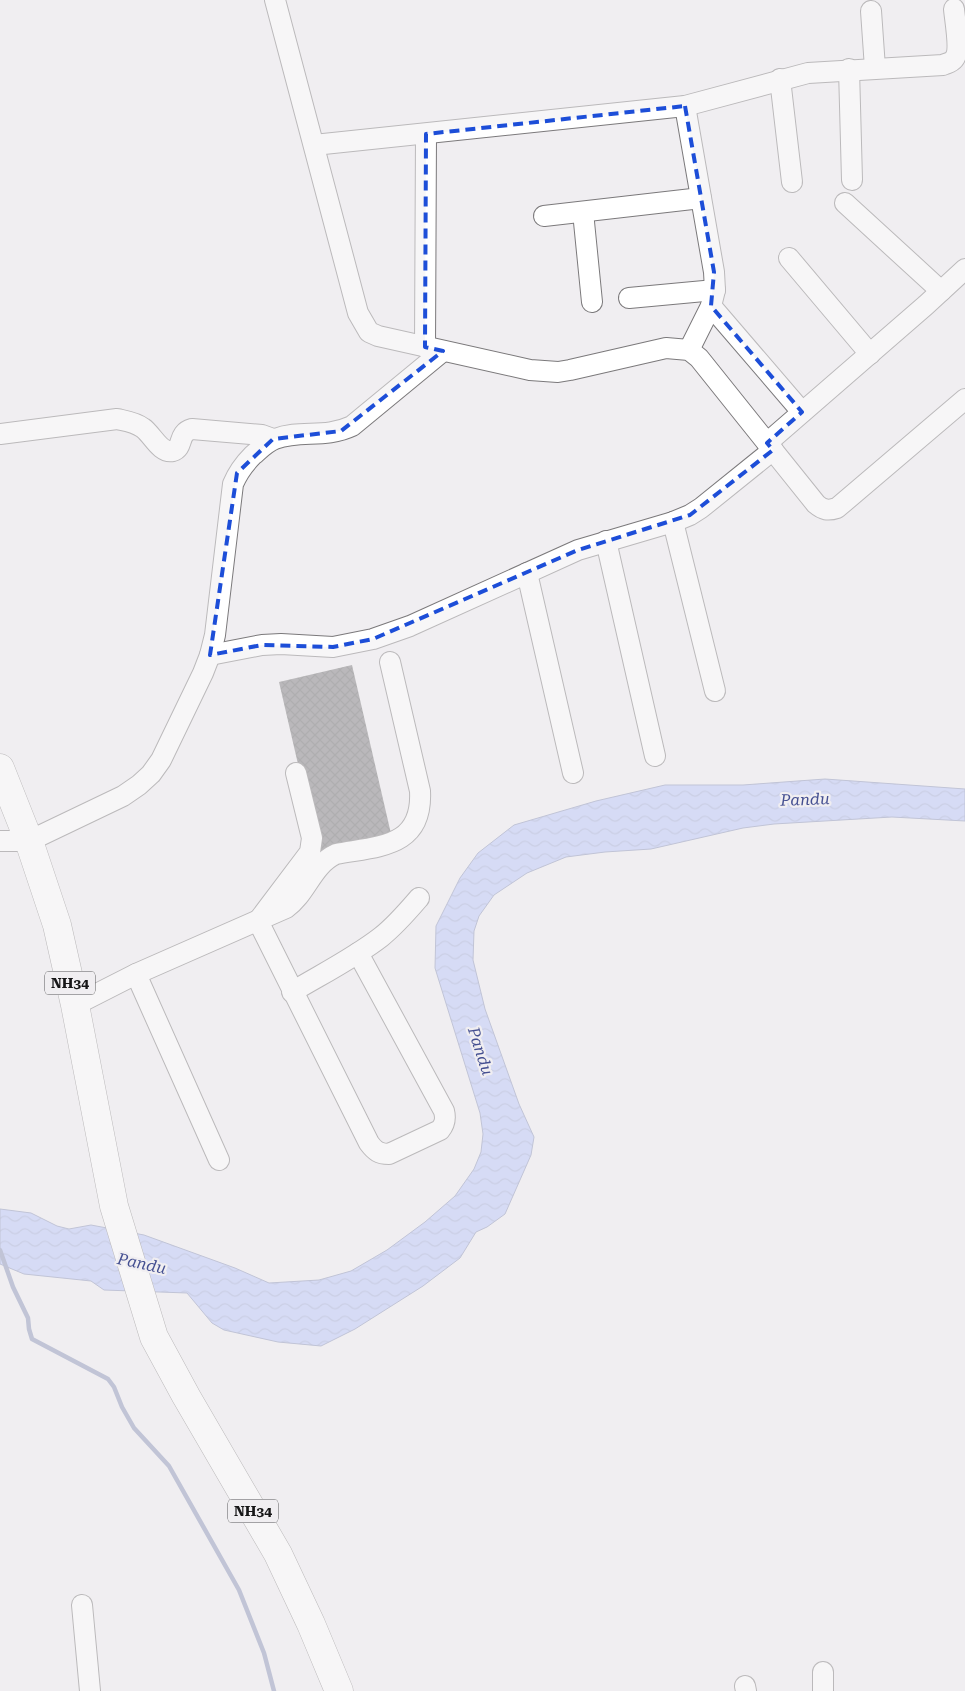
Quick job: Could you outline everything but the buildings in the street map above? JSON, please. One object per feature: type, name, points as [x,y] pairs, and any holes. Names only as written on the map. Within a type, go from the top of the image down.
[{"type":"highway","name":"NH34","points":[[0,768],[29,841],[57,925],[75,1005],[114,1206],[154,1337],[278,1554],[311,1624],[339,1691]]},
{"type":"street","points":[[275,0],[358,314],[369,332],[378,336],[530,370],[558,372],[666,348],[689,350],[699,358],[816,504],[823,510],[837,508],[965,399]]},
{"type":"street","points":[[314,146],[685,106],[808,73],[943,64],[954,59],[957,52],[954,9]]},
{"type":"street","points":[[871,12],[875,68]]},
{"type":"street","points":[[849,69],[852,180]]},
{"type":"street","points":[[780,79],[792,182]]},
{"type":"street","points":[[685,106],[714,272],[713,298],[689,350]]},
{"type":"street","points":[[0,841],[29,841],[123,796],[139,786],[152,774],[161,760],[210,655],[215,635],[233,484],[237,473],[247,461],[273,439],[286,436],[329,434],[352,426],[434,348],[426,134]]},
{"type":"street","points":[[544,216],[701,198]]},
{"type":"street","points":[[844,203],[941,291]]},
{"type":"street","points":[[583,212],[592,302]]},
{"type":"street","points":[[789,258],[870,354]]},
{"type":"street","points":[[210,655],[262,644],[333,647],[373,640],[410,626],[578,550],[673,522],[702,508],[770,446],[802,412],[965,269]]},
{"type":"street","points":[[629,298],[713,298]]},
{"type":"street","points":[[713,298],[802,412]]},
{"type":"street","points":[[0,434],[117,419],[130,421],[142,427],[161,447],[172,451],[180,444],[182,434],[192,429],[262,435],[273,439]]},
{"type":"street","points":[[673,522],[715,691]]},
{"type":"street","points":[[606,541],[655,756]]},
{"type":"street","points":[[527,573],[572,773]]},
{"type":"street","points":[[75,1005],[136,974],[286,908],[293,903],[317,869],[330,857],[336,854],[391,843],[402,838],[411,828],[418,815],[420,791],[390,662]]},
{"type":"street","points":[[258,921],[310,852],[312,838],[296,773]]},
{"type":"street","points":[[292,992],[358,953],[381,936],[398,922],[419,898]]},
{"type":"street","points":[[258,921],[369,1143],[375,1151],[381,1154],[389,1154],[440,1130],[444,1126],[446,1118],[444,1111],[358,953]]},
{"type":"street","points":[[136,974],[219,1160]]},
{"type":"street","points":[[82,1605],[90,1691]]},
{"type":"highlighted area","points":[[685,106],[714,272],[711,306],[802,412],[767,443],[773,450],[690,515],[578,550],[373,639],[333,647],[262,645],[210,655],[237,473],[273,439],[341,431],[443,351],[425,347],[426,134]]},
{"type":"water","name":"Pandu","points":[[825,779],[965,789],[965,821],[892,817],[774,824],[743,828],[651,849],[566,857],[527,873],[494,895],[479,916],[474,931],[473,960],[485,1009],[519,1104],[534,1137],[531,1155],[505,1214],[487,1227],[476,1232],[460,1258],[423,1286],[355,1329],[321,1346],[278,1342],[224,1330],[212,1323],[187,1293],[104,1290],[91,1281],[24,1274],[0,1264],[0,1209],[31,1213],[57,1226],[69,1229],[91,1225],[144,1235],[235,1268],[269,1283],[319,1280],[351,1271],[387,1250],[425,1222],[455,1196],[474,1169],[481,1152],[483,1134],[480,1113],[435,968],[436,926],[460,878],[478,853],[514,825],[596,801],[665,785],[743,785]]},
{"type":"waterway","points":[[0,1250],[13,1287],[28,1318],[32,1339],[108,1379],[114,1387],[122,1407],[134,1428],[169,1466],[239,1590],[264,1653],[274,1691]]}]
